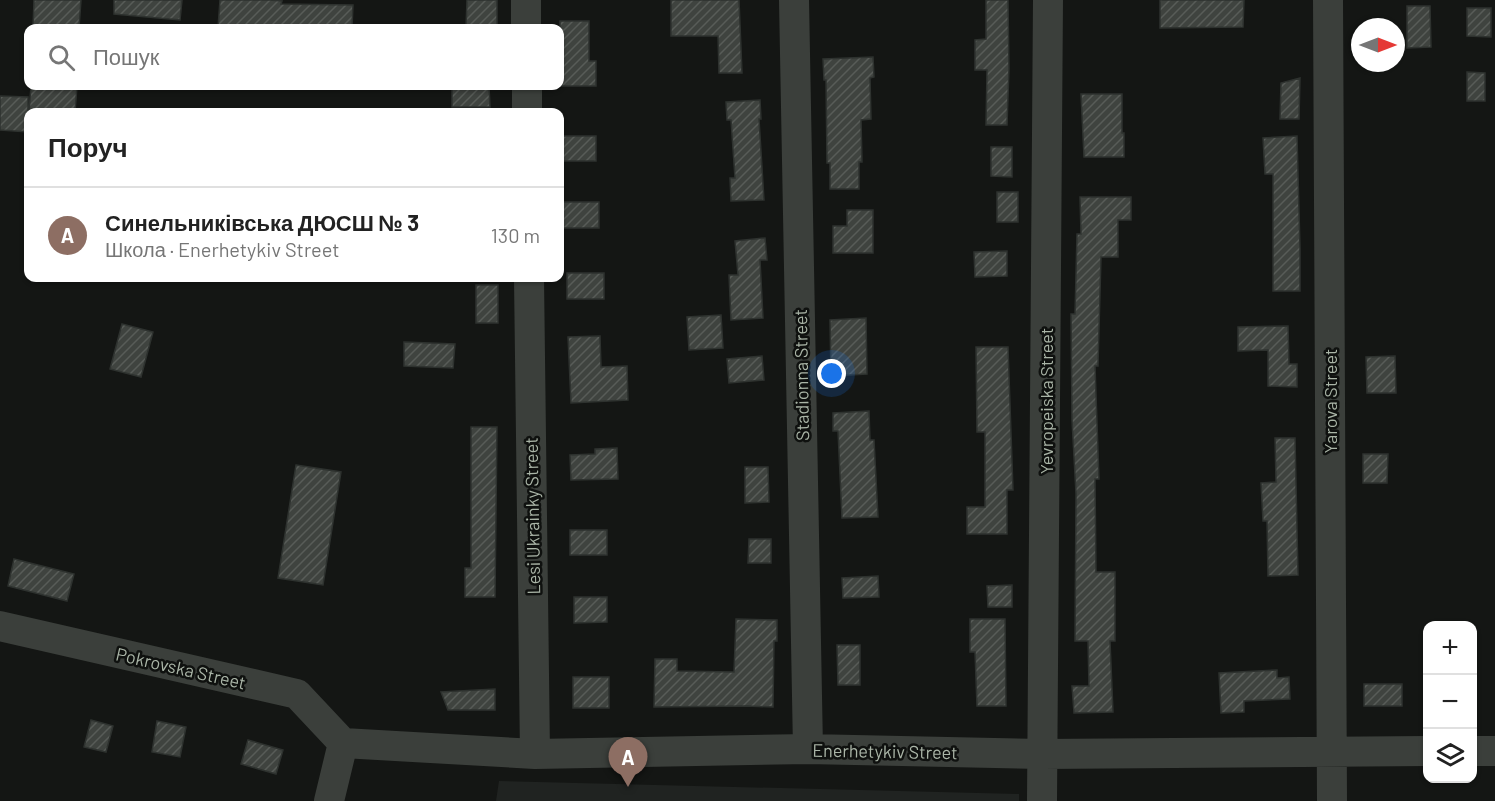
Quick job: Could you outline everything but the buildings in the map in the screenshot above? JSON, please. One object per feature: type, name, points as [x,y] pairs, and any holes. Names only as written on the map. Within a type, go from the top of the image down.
[{"type":"street","points":[[526,0],[526,24]]},
{"type":"street","name":"Stadionna Street","points":[[794,0],[808,750]]},
{"type":"street","name":"Yevropeiska Street","points":[[1042,801],[1048,0]]},
{"type":"street","name":"Yarova Street","points":[[1328,0],[1332,801]]},
{"type":"street","points":[[527,90],[527,108]]},
{"type":"street","name":"Lesi Ukrainky Street","points":[[529,282],[535,754]]},
{"type":"street","name":"Pokrovska Street","points":[[0,626],[297,694],[343,743]]},
{"type":"street","points":[[329,801],[343,743]]},
{"type":"street","name":"Enerhetykiv Street","points":[[343,743],[535,754],[808,750],[1043,754],[1423,751]]},
{"type":"street","points":[[1477,751],[1495,751]]},
{"type":"shaded area","points":[[499,781],[1019,794],[1019,801],[496,801]]},
{"type":"place","name":"Синельниківська ДЮСШ № 3","points":[[628,787]]}]
